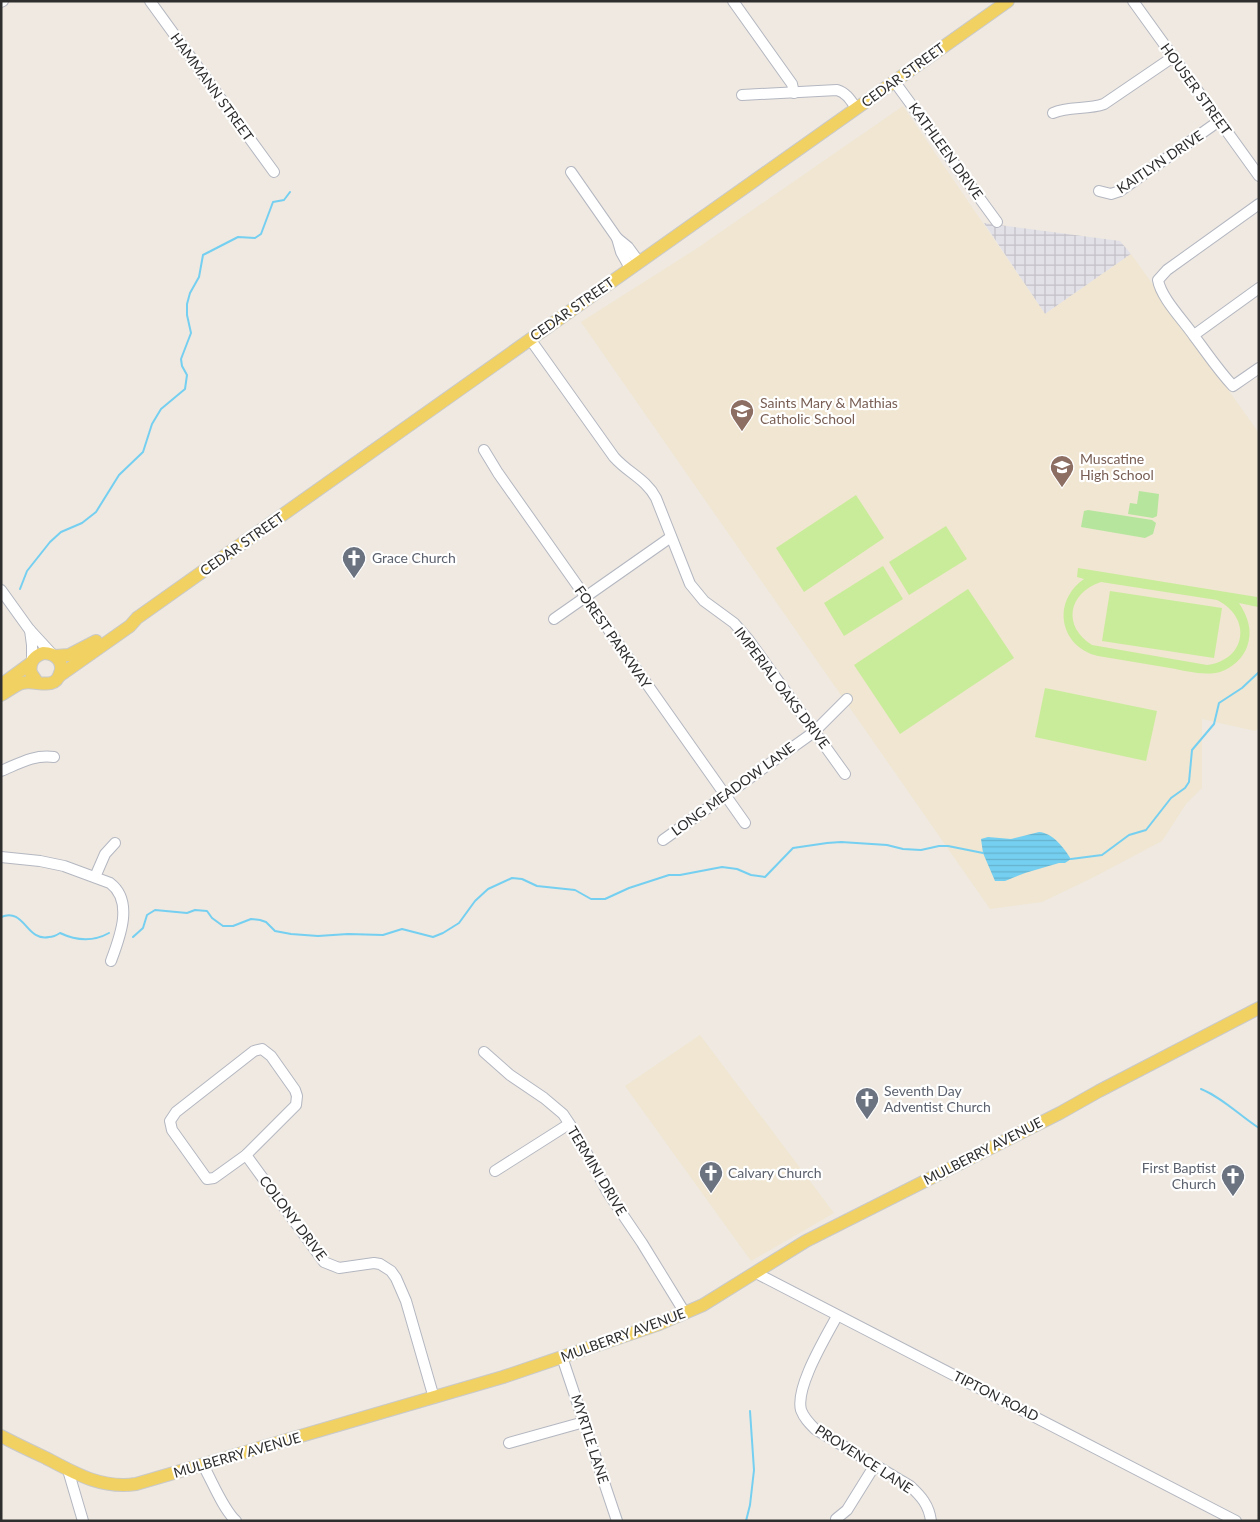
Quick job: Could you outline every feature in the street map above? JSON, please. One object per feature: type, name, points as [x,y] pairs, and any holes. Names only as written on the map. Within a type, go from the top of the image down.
[{"type":"main road","name":"CEDAR STREET","points":[[59,676],[130,626],[137,618],[1008,1]]},
{"type":"main road","name":"CEDAR STREET","points":[[53,655],[64,656],[77,652],[127,620],[137,618]]},
{"type":"main road","points":[[1,685],[38,655],[47,653],[53,655],[60,663],[59,676],[51,683],[22,683],[1,695]]},
{"type":"main road","points":[[31,662],[31,673],[37,682]]},
{"type":"main road","name":"MULBERRY AVENUE","points":[[1,1436],[96,1482],[117,1486],[136,1484],[434,1398],[646,1329],[703,1305],[806,1240],[1060,1113],[1141,1068],[1259,1008]]},
{"type":"street","name":"HAMMANN STREET","points":[[150,1],[274,172]]},
{"type":"street","points":[[733,1],[792,84],[794,93]]},
{"type":"street","name":"HOUSER STREET","points":[[1133,1],[1259,176]]},
{"type":"street","points":[[1053,113],[1059,110],[1094,108],[1104,104],[1172,57]]},
{"type":"street","name":"KATHLEEN DRIVE","points":[[894,80],[997,222]]},
{"type":"street","points":[[742,95],[837,90],[843,92],[856,108]]},
{"type":"street","name":"KAITLYN DRIVE","points":[[1099,191],[1112,194],[1120,191],[1219,121]]},
{"type":"street","points":[[571,172],[617,238],[621,252],[635,265]]},
{"type":"street","points":[[1259,204],[1174,265],[1159,278],[1163,292],[1233,386],[1259,368]]},
{"type":"street","points":[[1194,335],[1259,288]]},
{"type":"street","name":"IMPERIAL OAKS DRIVE","points":[[530,339],[614,457],[622,466],[639,477],[651,488],[683,569],[695,592],[741,630],[845,774]]},
{"type":"street","name":"FOREST PARKWAY","points":[[484,450],[498,473],[745,823]]},
{"type":"street","points":[[554,619],[671,537]]},
{"type":"street","points":[[1,590],[30,629],[53,655]]},
{"type":"street","points":[[30,629],[32,645],[31,662]]},
{"type":"street","name":"LONG MEADOW LANE","points":[[663,840],[814,732],[847,699]]},
{"type":"street","points":[[1,771],[44,755],[54,757]]},
{"type":"street","points":[[95,877],[105,854],[115,843]]},
{"type":"street","points":[[1,857],[40,861],[64,866],[110,883],[115,887],[122,898],[123,910],[119,940],[112,960]]},
{"type":"street","points":[[262,1048],[271,1056],[295,1090],[297,1101],[293,1110],[246,1155],[214,1178],[207,1179],[172,1130],[170,1121],[183,1106],[254,1051],[262,1048]]},
{"type":"street","name":"TERMINI DRIVE","points":[[484,1052],[510,1075],[556,1106],[563,1114],[577,1135],[608,1193],[642,1243],[685,1313]]},
{"type":"street","points":[[495,1171],[569,1124]]},
{"type":"street","name":"COLONY DRIVE","points":[[246,1155],[324,1262],[339,1268],[374,1263],[386,1267],[392,1272],[406,1301],[434,1398]]},
{"type":"street","name":"TIPTON ROAD","points":[[756,1273],[1236,1521]]},
{"type":"street","name":"PROVENCE LANE","points":[[837,1316],[806,1377],[801,1395],[801,1410],[805,1418],[816,1429],[910,1486],[927,1505],[931,1521]]},
{"type":"street","name":"MYRTLE LANE","points":[[562,1357],[617,1521]]},
{"type":"street","points":[[510,1444],[584,1422]]},
{"type":"street","points":[[203,1465],[215,1490],[234,1520]]},
{"type":"street","points":[[836,1519],[847,1510],[875,1465]]},
{"type":"street","points":[[68,1470],[83,1521]]},
{"type":"shaded area","name":"Muscatine High School","points":[[903,106],[1045,314],[1131,254],[1259,433],[1259,728],[1255,731],[1202,719],[1202,788],[1186,804],[1162,841],[1042,902],[990,909],[581,322],[696,249]]},
{"type":"shaded area","points":[[984,223],[1120,241],[1131,254],[1045,314]]},
{"type":"shaded area","points":[[700,1035],[834,1213],[751,1261],[625,1086]]},
{"type":"green space","points":[[1139,491],[1159,494],[1157,516],[1153,518],[1128,514],[1130,503],[1137,504]]},
{"type":"green space","points":[[856,495],[884,538],[804,592],[776,548]]},
{"type":"green space","points":[[1088,510],[1152,520],[1156,523],[1153,534],[1145,538],[1081,527],[1084,511]]},
{"type":"green space","points":[[946,526],[967,559],[909,595],[889,562]]},
{"type":"green space","points":[[883,566],[903,599],[844,636],[824,603]]},
{"type":"green space","points":[[1078,568],[1257,597],[1258,607],[1239,603],[1249,624],[1250,635],[1247,647],[1240,659],[1233,665],[1220,672],[1208,673],[1189,672],[1098,656],[1085,651],[1068,634],[1064,623],[1067,599],[1084,579],[1077,577]],"holes":[[[1101,582],[1217,600],[1228,607],[1236,617],[1240,627],[1240,637],[1237,647],[1230,655],[1220,661],[1207,665],[1092,645],[1082,637],[1076,629],[1073,620],[1073,610],[1081,594]]]},
{"type":"green space","points":[[968,589],[1014,658],[900,734],[854,665]]},
{"type":"green space","points":[[1110,591],[1222,608],[1214,658],[1102,641]]},
{"type":"green space","points":[[1045,688],[1157,711],[1146,761],[1035,737]]},
{"type":"water","points":[[1039,832],[1053,838],[1071,859],[1065,863],[1025,873],[1005,881],[995,881],[983,853],[981,839],[988,837],[1011,839]]},
{"type":"waterway","points":[[20,589],[27,571],[50,542],[61,532],[82,523],[96,512],[119,475],[143,452],[152,424],[161,409],[185,389],[187,375],[182,366],[181,359],[191,333],[187,315],[187,304],[190,293],[199,277],[203,255],[238,237],[255,238],[261,234],[273,202],[284,200],[290,192]]},
{"type":"waterway","points":[[1071,859],[1102,855],[1129,835],[1146,830],[1171,798],[1185,788],[1189,782],[1192,750],[1214,724],[1219,703],[1242,688],[1259,672]]},
{"type":"waterway","points":[[133,937],[143,928],[147,915],[155,910],[187,913],[195,910],[207,911],[212,918],[223,926],[233,926],[251,919],[260,920],[266,922],[275,931],[291,934],[318,936],[348,934],[383,935],[402,929],[433,937],[459,923],[475,901],[488,889],[512,878],[522,879],[537,886],[575,890],[591,899],[605,899],[629,888],[669,875],[680,875],[722,867],[765,877],[793,848],[827,843],[887,845],[903,849],[921,850],[948,846],[983,853]]},
{"type":"waterway","points":[[1,917],[9,915],[15,917],[21,920],[35,935],[41,937],[52,937],[60,933],[73,938],[91,939],[109,933]]},
{"type":"waterway","points":[[1201,1089],[1224,1102],[1259,1128]]},
{"type":"waterway","points":[[746,1521],[754,1470],[750,1411]]},
{"type":"place","name":"Saints Mary & Mathias Catholic School","points":[[742,432]]},
{"type":"place","name":"Muscatine High School","points":[[1062,488]]},
{"type":"place","name":"Grace Church","points":[[354,579]]},
{"type":"place","name":"Seventh Day Adventist Church","points":[[867,1120]]},
{"type":"place","name":"Calvary Church","points":[[711,1194]]},
{"type":"place","name":"First Baptist Church","points":[[1233,1197]]}]
